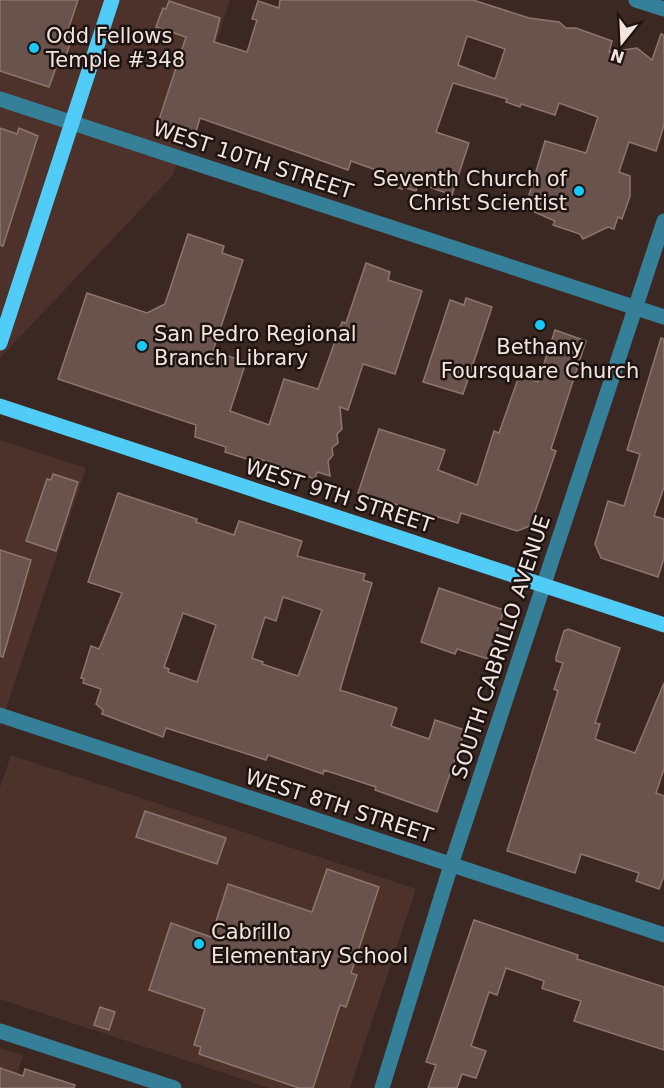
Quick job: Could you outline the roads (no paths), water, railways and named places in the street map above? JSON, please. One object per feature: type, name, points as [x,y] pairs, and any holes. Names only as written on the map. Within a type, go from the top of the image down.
[{"type":"main road","points":[[0,343],[111,0]]},
{"type":"main road","name":"WEST 9TH STREET","points":[[0,406],[664,625]]},
{"type":"street","points":[[636,0],[664,9]]},
{"type":"street","name":"WEST 10TH STREET","points":[[0,99],[664,317]]},
{"type":"street","name":"SOUTH CABRILLO AVENUE","points":[[382,1088],[451,865],[664,221]]},
{"type":"street","name":"WEST 8TH STREET","points":[[0,715],[664,935]]},
{"type":"street","points":[[0,1031],[174,1088]]},
{"type":"place","name":"Odd Fellows Temple #348","points":[[34,48]]},
{"type":"place","name":"Seventh Church of Christ Scientist","points":[[579,191]]},
{"type":"place","name":"Bethany Foursquare Church","points":[[540,325]]},
{"type":"place","name":"San Pedro Regional Branch Library","points":[[142,346]]},
{"type":"place","name":"Cabrillo Elementary School","points":[[199,944]]}]
